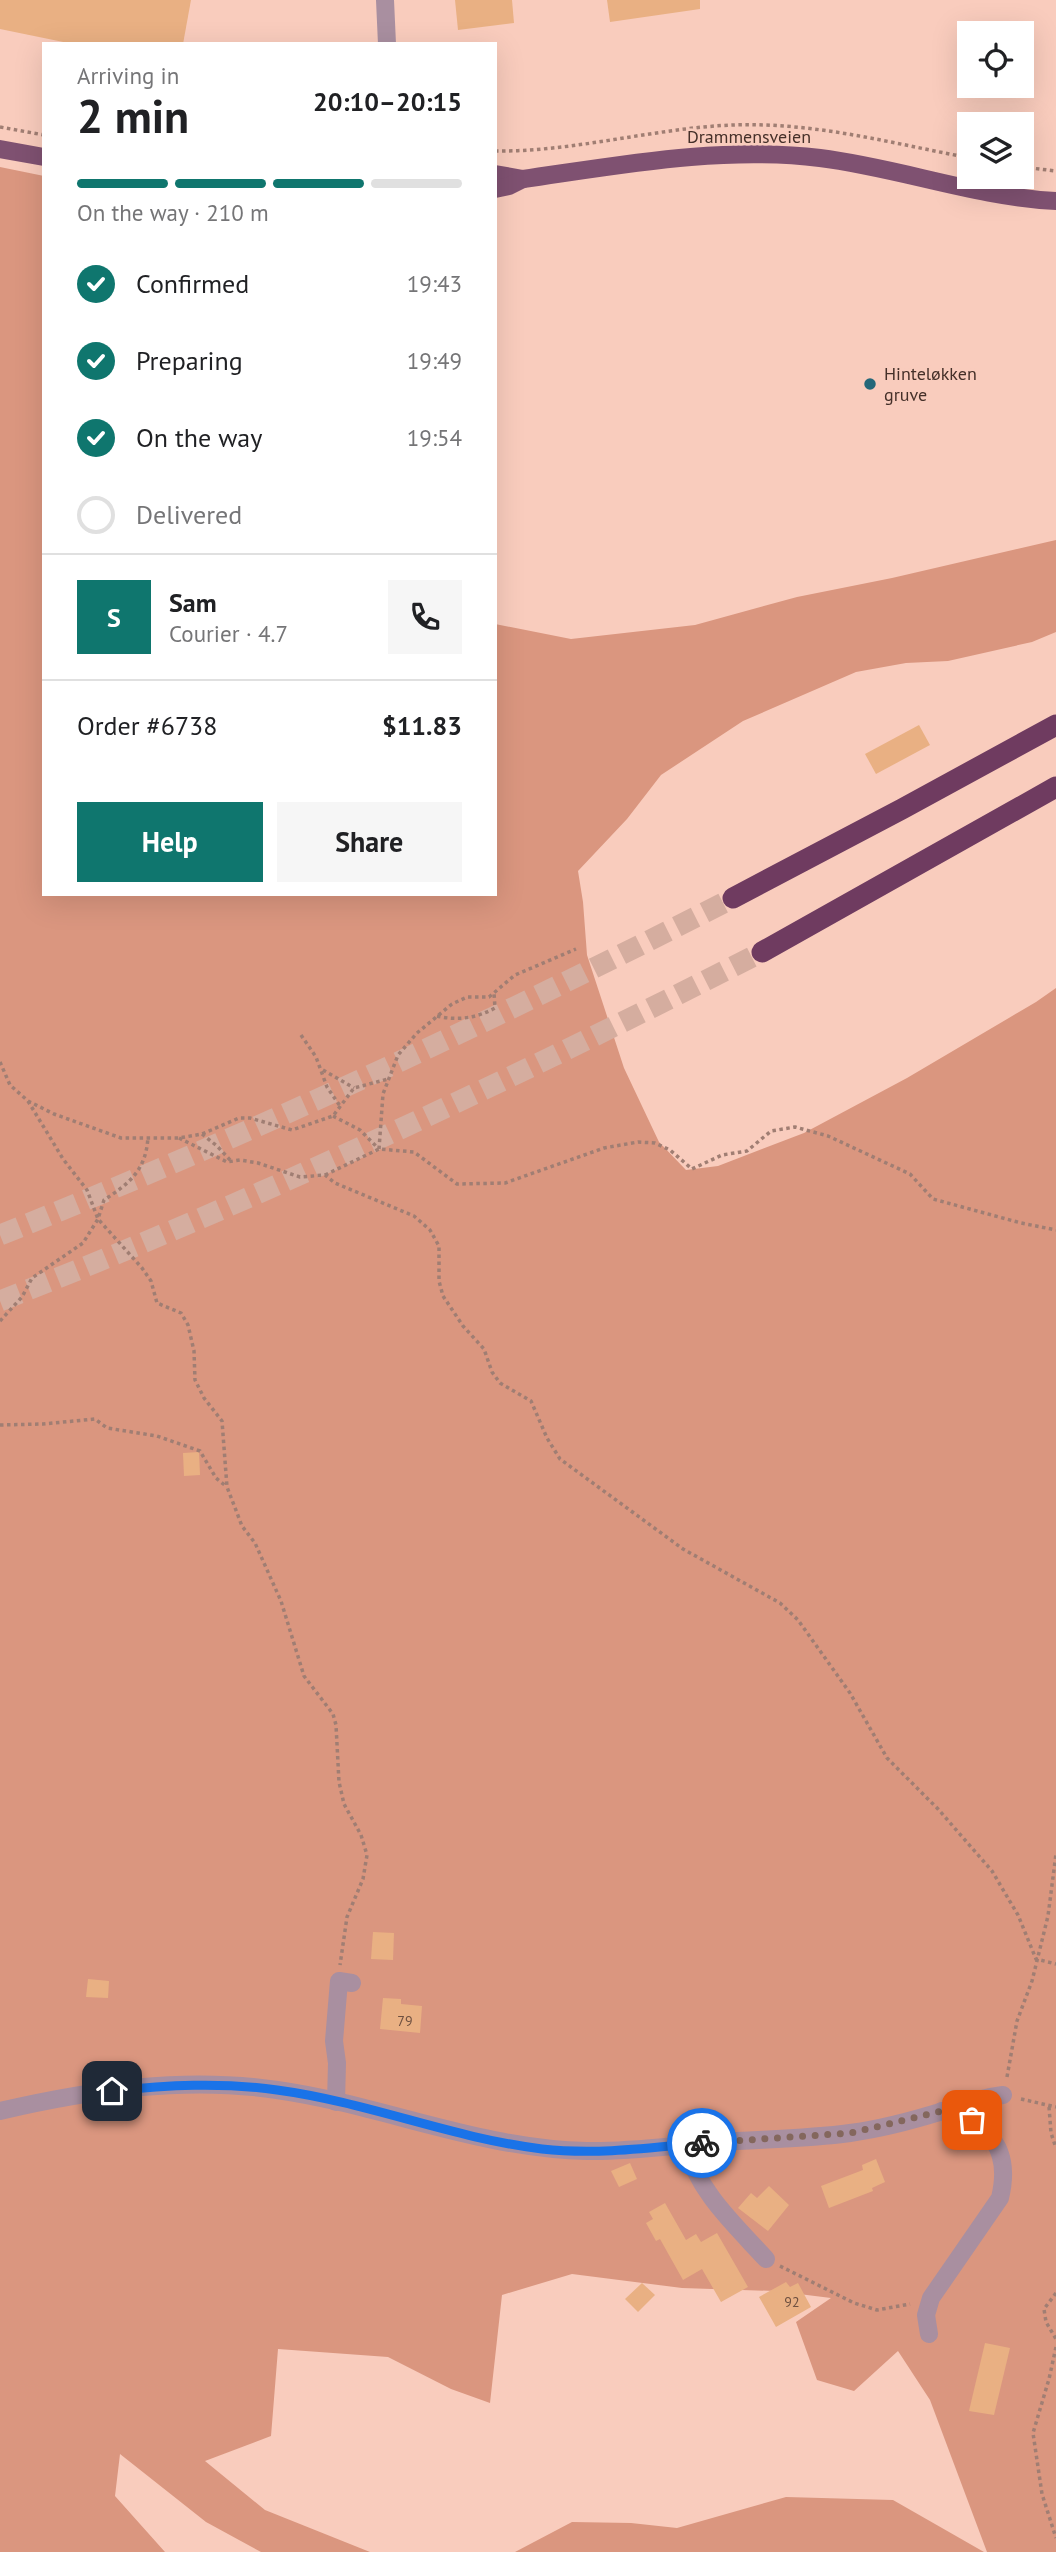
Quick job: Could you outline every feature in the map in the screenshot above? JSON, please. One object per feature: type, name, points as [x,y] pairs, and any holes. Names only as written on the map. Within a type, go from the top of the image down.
[{"type":"highway","points":[[733,898],[1056,725]]},
{"type":"highway","points":[[762,952],[1056,787]]},
{"type":"main road","points":[[0,149],[42,157]]},
{"type":"main road","name":"Drammensveien","points":[[523,179],[690,157],[775,155],[843,161],[1011,196],[1056,201]]},
{"type":"main road","points":[[497,174],[523,179]]},
{"type":"main road","points":[[497,189],[523,179]]},
{"type":"street","points":[[385,0],[387,42]]},
{"type":"street","points":[[336,2102],[337,2063],[334,2041],[346,1982]]},
{"type":"street","points":[[0,2111],[65,2096],[187,2084],[276,2090],[336,2102],[437,2128],[543,2149],[588,2151],[851,2133],[942,2111],[976,2098],[1003,2095]]},
{"type":"street","points":[[929,2334],[926,2315],[931,2298],[1000,2198],[1004,2182],[1004,2169],[998,2148],[986,2132],[972,2120],[942,2111]]},
{"type":"street","points":[[687,2145],[691,2165],[699,2178],[722,2210],[766,2259]]},
{"type":"path","points":[[497,151],[534,149],[685,128],[758,125],[827,130],[957,155]]},
{"type":"path","points":[[0,127],[42,135]]},
{"type":"path","points":[[1034,168],[1056,171]]},
{"type":"path","points":[[379,1149],[383,1094],[398,1055],[417,1033],[452,1004],[467,998],[489,997],[515,975],[576,949]]},
{"type":"path","points":[[437,1016],[447,1019],[478,1016],[495,1007],[494,993]]},
{"type":"path","points":[[301,1035],[323,1070],[327,1087],[340,1107]]},
{"type":"path","points":[[0,1062],[10,1085],[28,1101],[54,1114],[121,1138],[179,1138],[201,1134],[239,1118],[250,1118],[292,1130],[333,1116],[354,1088],[388,1079]]},
{"type":"path","points":[[323,1070],[354,1088]]},
{"type":"path","points":[[28,1101],[63,1159],[87,1191],[98,1219],[142,1268],[150,1281],[157,1303],[181,1313],[188,1325],[194,1351],[195,1380],[204,1398],[222,1421],[227,1488],[242,1526],[255,1543],[281,1601],[304,1676],[333,1714],[339,1782],[344,1804],[361,1835],[367,1855],[363,1879],[347,1917],[341,1944],[346,1982]]},
{"type":"path","points":[[333,1116],[360,1130],[379,1149]]},
{"type":"path","points":[[179,1138],[227,1162],[240,1160],[258,1163],[300,1177],[325,1175],[379,1149],[414,1152],[457,1184],[505,1183],[604,1148],[638,1142],[655,1143],[670,1150],[692,1169],[722,1155],[747,1151],[771,1131],[795,1127],[828,1136],[910,1174],[933,1199],[1056,1230]]},
{"type":"path","points":[[201,1134],[231,1161]]},
{"type":"path","points":[[0,1321],[22,1297],[32,1278],[83,1243],[98,1219],[104,1200],[128,1185],[139,1168],[147,1153],[148,1137]]},
{"type":"path","points":[[325,1175],[335,1183],[414,1216],[430,1230],[439,1246],[439,1281],[443,1296],[463,1326],[484,1349],[492,1372],[500,1383],[531,1401],[547,1438],[560,1459],[683,1549],[780,1603],[797,1620],[850,1693],[887,1758],[938,1808],[992,1871],[1018,1915],[1036,1959]]},
{"type":"path","points":[[0,1425],[95,1419],[107,1428],[157,1436],[200,1451],[216,1478],[227,1488]]},
{"type":"path","points":[[1056,1854],[1048,1916],[1032,1980],[1017,2021],[1003,2095],[1056,2107]]},
{"type":"path","points":[[1036,1959],[1056,1964]]},
{"type":"path","points":[[1049,2106],[1051,2133],[1056,2148]]},
{"type":"path","points":[[766,2259],[854,2304],[877,2309],[903,2306],[931,2298]]},
{"type":"path","points":[[1056,2293],[1044,2309],[1046,2322],[1056,2339]]},
{"type":"path","points":[[1056,2347],[1032,2433],[1042,2494],[1056,2538]]},
{"type":"shaded area","points":[[0,167],[42,176],[42,896],[497,896],[497,624],[571,639],[695,625],[797,597],[1056,540],[1056,632],[1032,642],[948,661],[906,663],[856,672],[743,721],[661,775],[627,819],[578,871],[587,955],[624,1068],[659,1142],[686,1170],[718,1166],[804,1133],[907,1078],[1056,988],[1056,2552],[987,2552],[930,2400],[898,2351],[854,2391],[817,2380],[796,2322],[831,2298],[775,2291],[682,2288],[572,2274],[502,2295],[490,2403],[451,2389],[388,2357],[278,2349],[271,2436],[205,2461],[265,2510],[370,2552],[261,2552],[206,2522],[120,2454],[115,2496],[165,2552],[0,2552]]},
{"type":"shaded area","points":[[786,2497],[893,2500],[984,2552],[515,2552],[572,2522],[631,2523],[677,2528]]},
{"type":"building","points":[[0,0],[191,0],[183,42],[63,42],[0,29]]},
{"type":"building","points":[[455,0],[512,0],[514,23],[458,30]]},
{"type":"building","points":[[607,0],[700,0],[700,9],[610,22]]},
{"type":"building","points":[[919,725],[930,745],[876,774],[865,754]]},
{"type":"building","points":[[199,1452],[200,1475],[184,1476],[183,1453]]},
{"type":"building","points":[[373,1932],[394,1933],[393,1960],[371,1959]]},
{"type":"building","points":[[88,1979],[109,1981],[108,1998],[86,1997]]},
{"type":"building","points":[[383,1998],[401,1999],[401,2004],[422,2006],[420,2033],[380,2029]]},
{"type":"building","points":[[876,2159],[885,2182],[872,2188],[873,2191],[829,2208],[821,2186],[863,2170],[862,2165]]},
{"type":"building","points":[[630,2163],[637,2179],[619,2187],[611,2171]]},
{"type":"building","points":[[769,2186],[789,2205],[768,2231],[738,2208],[751,2193],[757,2198]]},
{"type":"building","points":[[665,2203],[686,2240],[696,2234],[701,2242],[717,2233],[748,2287],[721,2302],[702,2269],[683,2280],[660,2239],[656,2241],[646,2223],[653,2219],[649,2212]]},
{"type":"building","points":[[786,2282],[790,2287],[798,2283],[811,2307],[776,2327],[759,2297]]},
{"type":"building","points":[[642,2283],[655,2295],[638,2312],[625,2299]]},
{"type":"building","points":[[985,2343],[1010,2348],[994,2415],[969,2411]]},
{"type":"tunnel","points":[[0,1235],[279,1117],[462,1032],[733,898]]},
{"type":"tunnel","points":[[0,1301],[194,1221],[385,1136],[762,952]]},
{"type":"way so far","points":[[702,2143],[851,2133],[942,2111],[972,2120]]},
{"type":"place","name":"Hinteløkken gruve","points":[[870,384]]},
{"type":"route","points":[[112,2091],[187,2084],[276,2090],[356,2106],[437,2128],[543,2149],[625,2150],[702,2143]]}]
